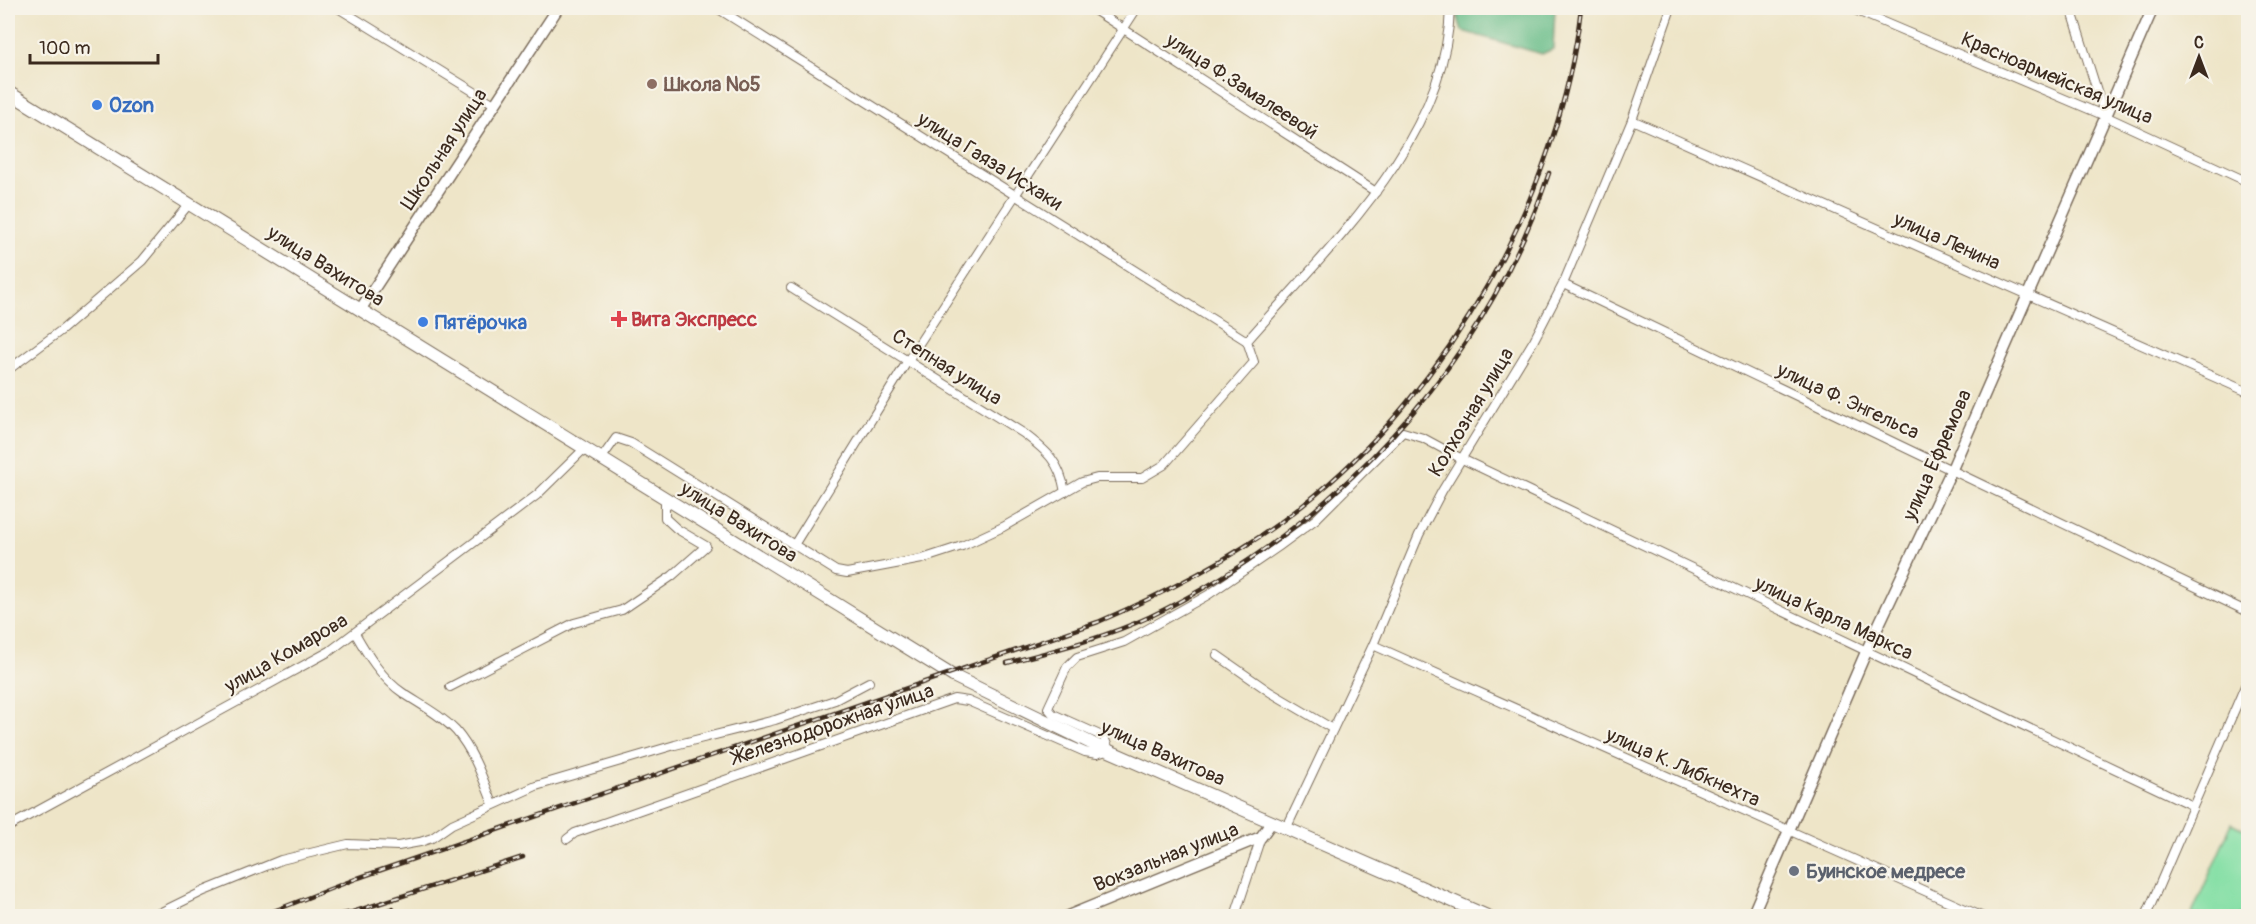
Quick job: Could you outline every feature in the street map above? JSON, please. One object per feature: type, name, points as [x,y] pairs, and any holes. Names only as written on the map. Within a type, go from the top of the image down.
[{"type":"main road","name":"улица Вахитова","points":[[8,92],[953,676],[1271,823],[1487,916]]},
{"type":"street","points":[[338,8],[494,104]]},
{"type":"street","name":"Школьная улица","points":[[360,310],[558,8]]},
{"type":"street","name":"улица Гаяза Исхаки","points":[[717,8],[1247,341]]},
{"type":"street","name":"улица Ф.Замалеевой","points":[[1091,8],[1376,192]]},
{"type":"street","points":[[794,545],[908,362],[1017,197],[1137,8]]},
{"type":"street","points":[[601,459],[616,438],[631,443],[836,571],[847,573],[922,560],[962,546],[1003,527],[1082,482],[1097,478],[1142,478],[1164,465],[1254,362],[1247,341],[1376,192],[1428,105],[1449,30],[1450,8]]},
{"type":"street","name":"Колхозная улица","points":[[1286,829],[1372,645],[1419,535],[1534,340],[1563,284],[1632,120],[1671,8]]},
{"type":"street","name":"Красноармейская улица","points":[[1850,8],[2105,116],[2248,182]]},
{"type":"street","points":[[2071,8],[2105,116]]},
{"type":"street","name":"улица Ефремова","points":[[1752,916],[1866,652],[1952,469],[2153,8]]},
{"type":"street","name":"улица Ленина","points":[[1632,120],[2248,392]]},
{"type":"street","points":[[8,370],[63,329],[142,261],[189,204]]},
{"type":"street","name":"улица Ф. Энгельса","points":[[1563,284],[2248,612]]},
{"type":"street","name":"Степная улица","points":[[791,288],[1041,447],[1062,474],[1065,492]]},
{"type":"street","name":"улица Карла Маркса","points":[[1109,750],[1104,737],[1053,714],[1048,708],[1066,667],[1077,657],[1124,642],[1208,595],[1252,565],[1316,519],[1403,432],[1423,438],[1462,459],[2193,806]]},
{"type":"street","name":"улица Комарова","points":[[8,826],[330,651],[537,495],[584,449]]},
{"type":"street","points":[[450,687],[574,623],[622,610],[694,558],[706,546],[677,529],[666,518],[665,499]]},
{"type":"street","points":[[355,633],[369,658],[401,692],[426,707],[454,729],[470,749],[494,804]]},
{"type":"street","name":"улица К. Либкнехта","points":[[1372,645],[1981,916]]},
{"type":"street","points":[[1217,655],[1270,692],[1333,729]]},
{"type":"street","points":[[2146,916],[2248,680]]},
{"type":"street","points":[[153,916],[204,891],[281,860],[348,844],[398,846],[420,842],[494,804],[536,786],[675,745],[775,720],[835,700],[869,682]]},
{"type":"street","name":"Железнодорожная улица","points":[[567,839],[575,833],[954,699],[968,700],[1086,752],[1097,754],[1109,750]]},
{"type":"street","name":"Вокзальная улица","points":[[1068,916],[1261,837],[1271,823]]},
{"type":"street","points":[[1235,916],[1261,837]]},
{"type":"green space","points":[[1455,8],[1555,8],[1553,49],[1542,54],[1462,31]]},
{"type":"green space","points":[[2232,823],[2248,831],[2248,916],[2191,916]]},
{"type":"railway","points":[[261,916],[358,878],[1098,622],[1204,571],[1278,524],[1355,459],[1405,405],[1449,346],[1489,283],[1522,216],[1549,148],[1569,78],[1581,8]]},
{"type":"railway","points":[[1007,663],[1097,637],[1149,617],[1216,581],[1280,538],[1339,489],[1393,435],[1442,376],[1485,312],[1521,244],[1549,173]]},
{"type":"railway","points":[[353,912],[523,857]]},
{"type":"railway","points":[[372,916],[393,908]]},
{"type":"railway","points":[[330,916],[360,911]]},
{"type":"place","name":"Школа №5","points":[[652,84]]},
{"type":"place","name":"Ozon","points":[[97,105]]},
{"type":"place","name":"Вита Экспресс","points":[[619,319]]},
{"type":"place","name":"Пятёрочка","points":[[423,322]]},
{"type":"place","name":"Буинское медресе","points":[[1794,871]]}]
